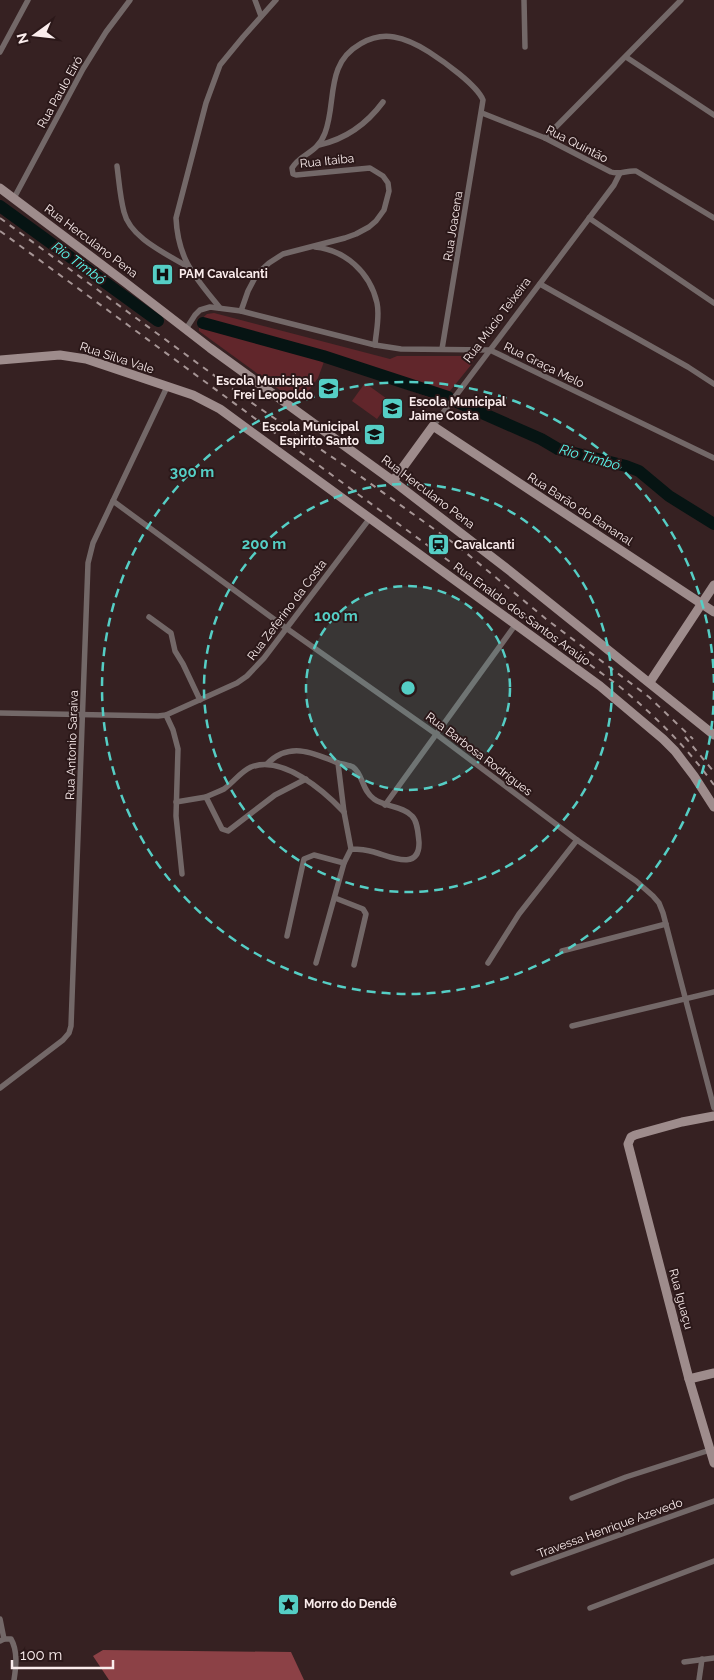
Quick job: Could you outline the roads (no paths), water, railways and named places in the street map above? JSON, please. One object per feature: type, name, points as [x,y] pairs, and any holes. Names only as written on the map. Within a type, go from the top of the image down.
[{"type":"main road","name":"Rua Herculano Pena","points":[[0,188],[510,570],[714,735]]},
{"type":"main road","name":"Rua Silva Vale","points":[[0,360],[70,356],[119,370],[167,387]]},
{"type":"main road","name":"Rua Enaldo dos Santos Araújo","points":[[167,387],[198,397],[220,409],[600,686],[663,739],[682,759],[714,806]]},
{"type":"main road","name":"Rua Múcio Teixeira","points":[[393,481],[433,426]]},
{"type":"main road","name":"Rua Barão do Bananal","points":[[433,426],[714,612]]},
{"type":"main road","points":[[650,682],[714,585]]},
{"type":"main road","name":"Rua Iguaçu","points":[[714,1116],[645,1132],[631,1137],[629,1141],[629,1150],[689,1379],[714,1463]]},
{"type":"main road","points":[[689,1379],[714,1373]]},
{"type":"street","points":[[0,52],[28,0]]},
{"type":"street","name":"Rua Paulo Eiró","points":[[14,198],[83,69],[106,32],[130,0]]},
{"type":"street","points":[[255,0],[261,16]]},
{"type":"street","points":[[188,267],[177,232],[176,218],[206,103],[220,65],[276,0]]},
{"type":"street","points":[[524,0],[524,47]]},
{"type":"street","points":[[544,138],[682,0]]},
{"type":"street","name":"Rua Itaiba","points":[[241,311],[248,291],[257,274],[269,262],[283,254],[298,249],[312,247],[356,234],[376,221],[384,210],[389,191],[388,183],[383,176],[370,168],[364,167],[300,175],[293,174],[292,168],[319,145],[326,132],[337,71],[341,61],[355,46],[368,39],[381,36],[392,36],[408,41],[425,49],[444,62],[478,92],[483,105]]},
{"type":"street","points":[[626,57],[714,115]]},
{"type":"street","points":[[319,145],[337,140],[362,125],[372,116],[382,102]]},
{"type":"street","name":"Rua Joacena","points":[[442,349],[483,105]]},
{"type":"street","name":"Rua Quintão","points":[[482,114],[544,138],[605,169],[616,173],[632,170],[714,218]]},
{"type":"street","points":[[117,166],[124,212],[131,227],[143,239],[188,267],[220,308]]},
{"type":"street","name":"Rua Múcio Teixeira","points":[[433,426],[614,185],[620,173]]},
{"type":"street","points":[[589,218],[714,303]]},
{"type":"street","points":[[312,247],[327,248],[340,253],[357,266],[371,284],[377,304],[374,345]]},
{"type":"street","points":[[540,284],[714,384]]},
{"type":"street","name":"Rua Graça Melo","points":[[186,329],[200,310],[210,307],[241,311],[361,343],[400,349],[490,350],[714,458]]},
{"type":"street","name":"Rua Antonio Saraiva","points":[[0,1088],[63,1040],[69,1033],[71,1026],[88,563],[93,543],[167,387]]},
{"type":"street","name":"Rua Barbosa Rodrigues","points":[[113,501],[286,628],[436,734],[577,840],[636,881],[653,896],[659,903],[666,924],[714,1108]]},
{"type":"street","name":"Rua Zeferino da Costa","points":[[0,713],[150,717],[166,715],[237,683],[247,676],[264,658],[370,518]]},
{"type":"street","points":[[149,617],[171,633],[174,651],[183,664],[200,700]]},
{"type":"street","points":[[384,805],[516,624]]},
{"type":"street","points":[[166,715],[173,730],[178,749],[176,816],[182,874]]},
{"type":"street","points":[[176,802],[206,797],[224,788],[250,768],[267,764],[275,757],[296,750],[311,752],[338,764],[352,766],[371,798],[384,805],[399,809],[412,816],[415,821],[419,848],[416,856],[411,859],[403,860],[351,848]]},
{"type":"street","points":[[267,764],[306,779],[332,799],[344,812]]},
{"type":"street","points":[[316,963],[344,863],[351,848],[338,764]]},
{"type":"street","points":[[206,797],[222,829],[228,832],[275,795],[306,779]]},
{"type":"street","points":[[488,963],[519,914],[577,840]]},
{"type":"street","points":[[287,936],[304,858],[314,855],[344,863]]},
{"type":"street","points":[[335,898],[362,909],[366,914],[354,965]]},
{"type":"street","points":[[562,951],[666,924]]},
{"type":"street","points":[[572,1026],[714,992]]},
{"type":"street","points":[[572,1498],[626,1477],[710,1450]]},
{"type":"street","name":"Travessa Henrique Azevedo","points":[[513,1573],[714,1501]]},
{"type":"street","points":[[590,1608],[714,1561]]},
{"type":"street","points":[[0,1619],[2,1640],[11,1639],[14,1645],[16,1665],[14,1680]]},
{"type":"street","points":[[684,1662],[714,1658]]},
{"type":"street","points":[[700,1680],[702,1659]]},
{"type":"waterway","name":"Rio Timbó","points":[[0,206],[158,321]]},
{"type":"waterway","name":"Rio Timbó","points":[[203,323],[323,356],[448,397]]},
{"type":"waterway","name":"Rio Timbó","points":[[457,402],[541,439],[558,449],[639,471],[669,496],[714,524]]},
{"type":"railway","points":[[0,218],[249,401],[360,476],[459,547],[546,619],[649,697],[693,739]]},
{"type":"railway","points":[[0,231],[619,686],[670,732],[693,757],[714,785]]},
{"type":"railway","points":[[685,737],[714,772]]},
{"type":"place","name":"PAM Cavalcanti","points":[[163,274]]},
{"type":"place","name":"Escola Municipal Frei Leopoldo","points":[[329,388]]},
{"type":"place","name":"Escola Municipal Jaime Costa","points":[[393,409]]},
{"type":"place","name":"Escola Municipal Espirito Santo","points":[[375,434]]},
{"type":"place","name":"Cavalcanti","points":[[438,545]]},
{"type":"place","name":"Morro do Dendê","points":[[288,1604]]}]
